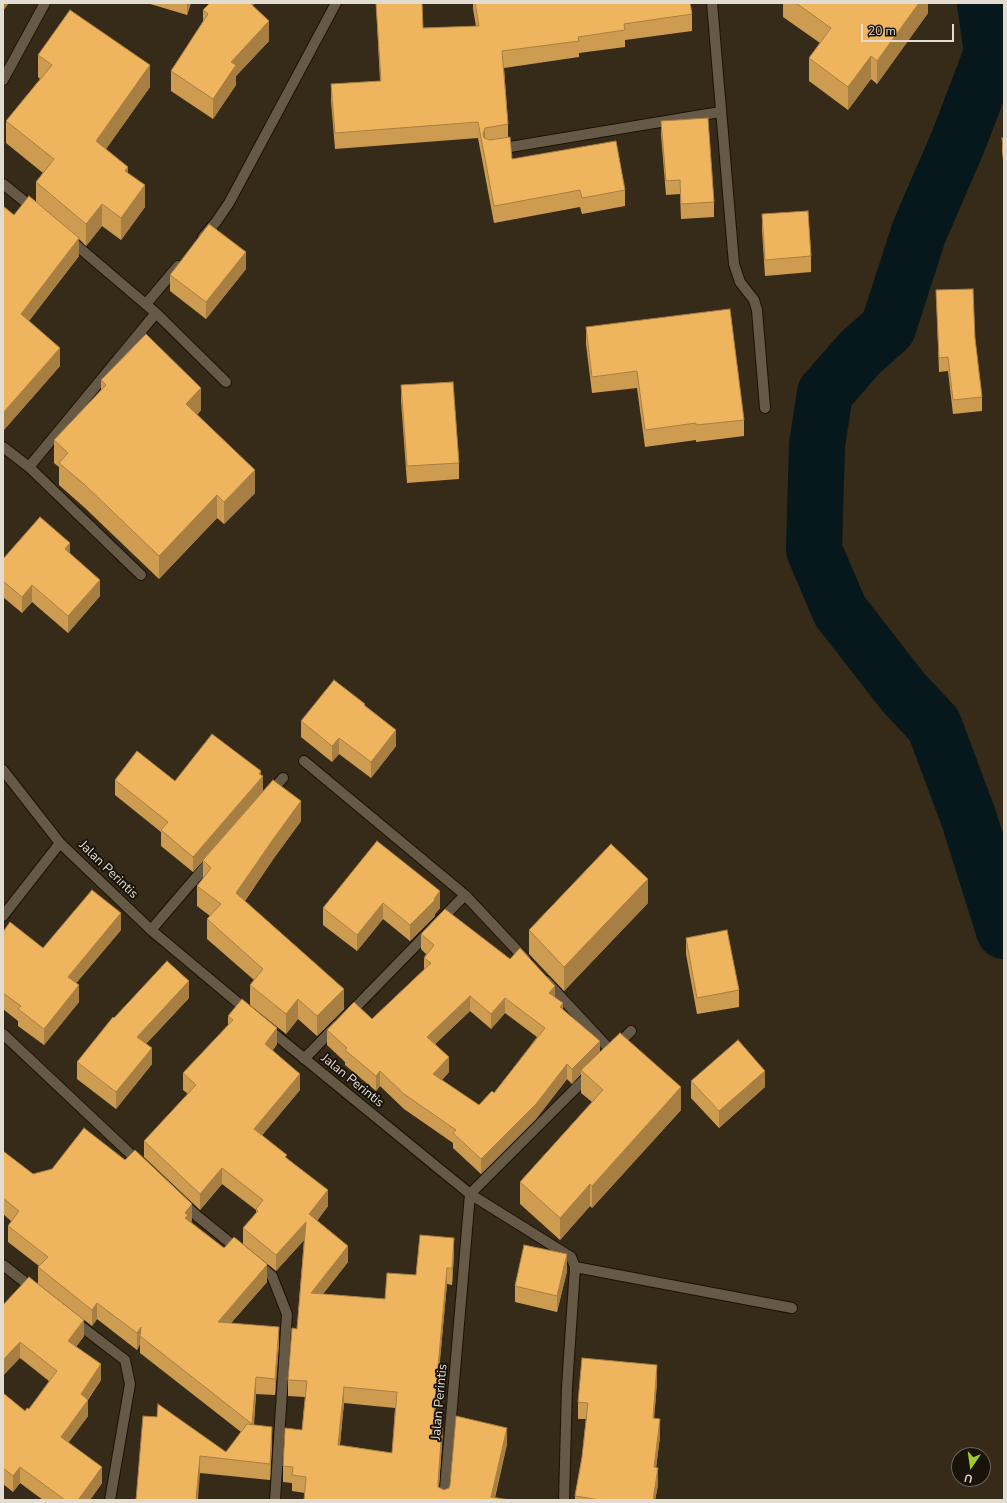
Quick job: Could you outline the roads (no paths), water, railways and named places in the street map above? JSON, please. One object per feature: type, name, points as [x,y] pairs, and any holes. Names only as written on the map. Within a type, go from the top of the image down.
[{"type":"street","points":[[3,80],[45,3]]},
{"type":"street","points":[[196,246],[216,222],[229,203],[336,3]]},
{"type":"street","points":[[712,3],[734,264],[740,282],[754,300],[757,310],[765,408]]},
{"type":"street","points":[[489,150],[720,112]]},
{"type":"street","points":[[3,184],[39,214]]},
{"type":"street","points":[[62,234],[156,313],[226,382]]},
{"type":"street","points":[[146,304],[186,258]]},
{"type":"street","points":[[29,467],[156,313]]},
{"type":"street","points":[[3,447],[29,467],[141,576]]},
{"type":"street","points":[[304,761],[465,895],[538,973],[609,1054],[631,1030]]},
{"type":"street","name":"Jalan Perintis","points":[[3,770],[60,843],[151,930],[304,1059],[470,1194],[444,1500]]},
{"type":"street","points":[[263,801],[283,778]]},
{"type":"street","points":[[3,916],[60,843]]},
{"type":"street","points":[[151,930],[217,854]]},
{"type":"street","points":[[304,1059],[465,895]]},
{"type":"street","points":[[3,1034],[146,1168]]},
{"type":"street","points":[[564,1500],[567,1387],[575,1267],[571,1257],[470,1194],[596,1068]]},
{"type":"street","points":[[174,1195],[197,1216],[272,1276],[287,1314],[275,1500]]},
{"type":"street","points":[[3,1265],[44,1298]]},
{"type":"street","points":[[575,1267],[792,1308]]},
{"type":"street","points":[[69,1317],[125,1360],[130,1384],[110,1500]]},
{"type":"waterway","points":[[985,3],[992,53],[958,142],[919,232],[888,328],[860,353],[825,393],[817,445],[814,550],[840,611],[904,693],[934,725],[969,819],[1004,931]]}]
